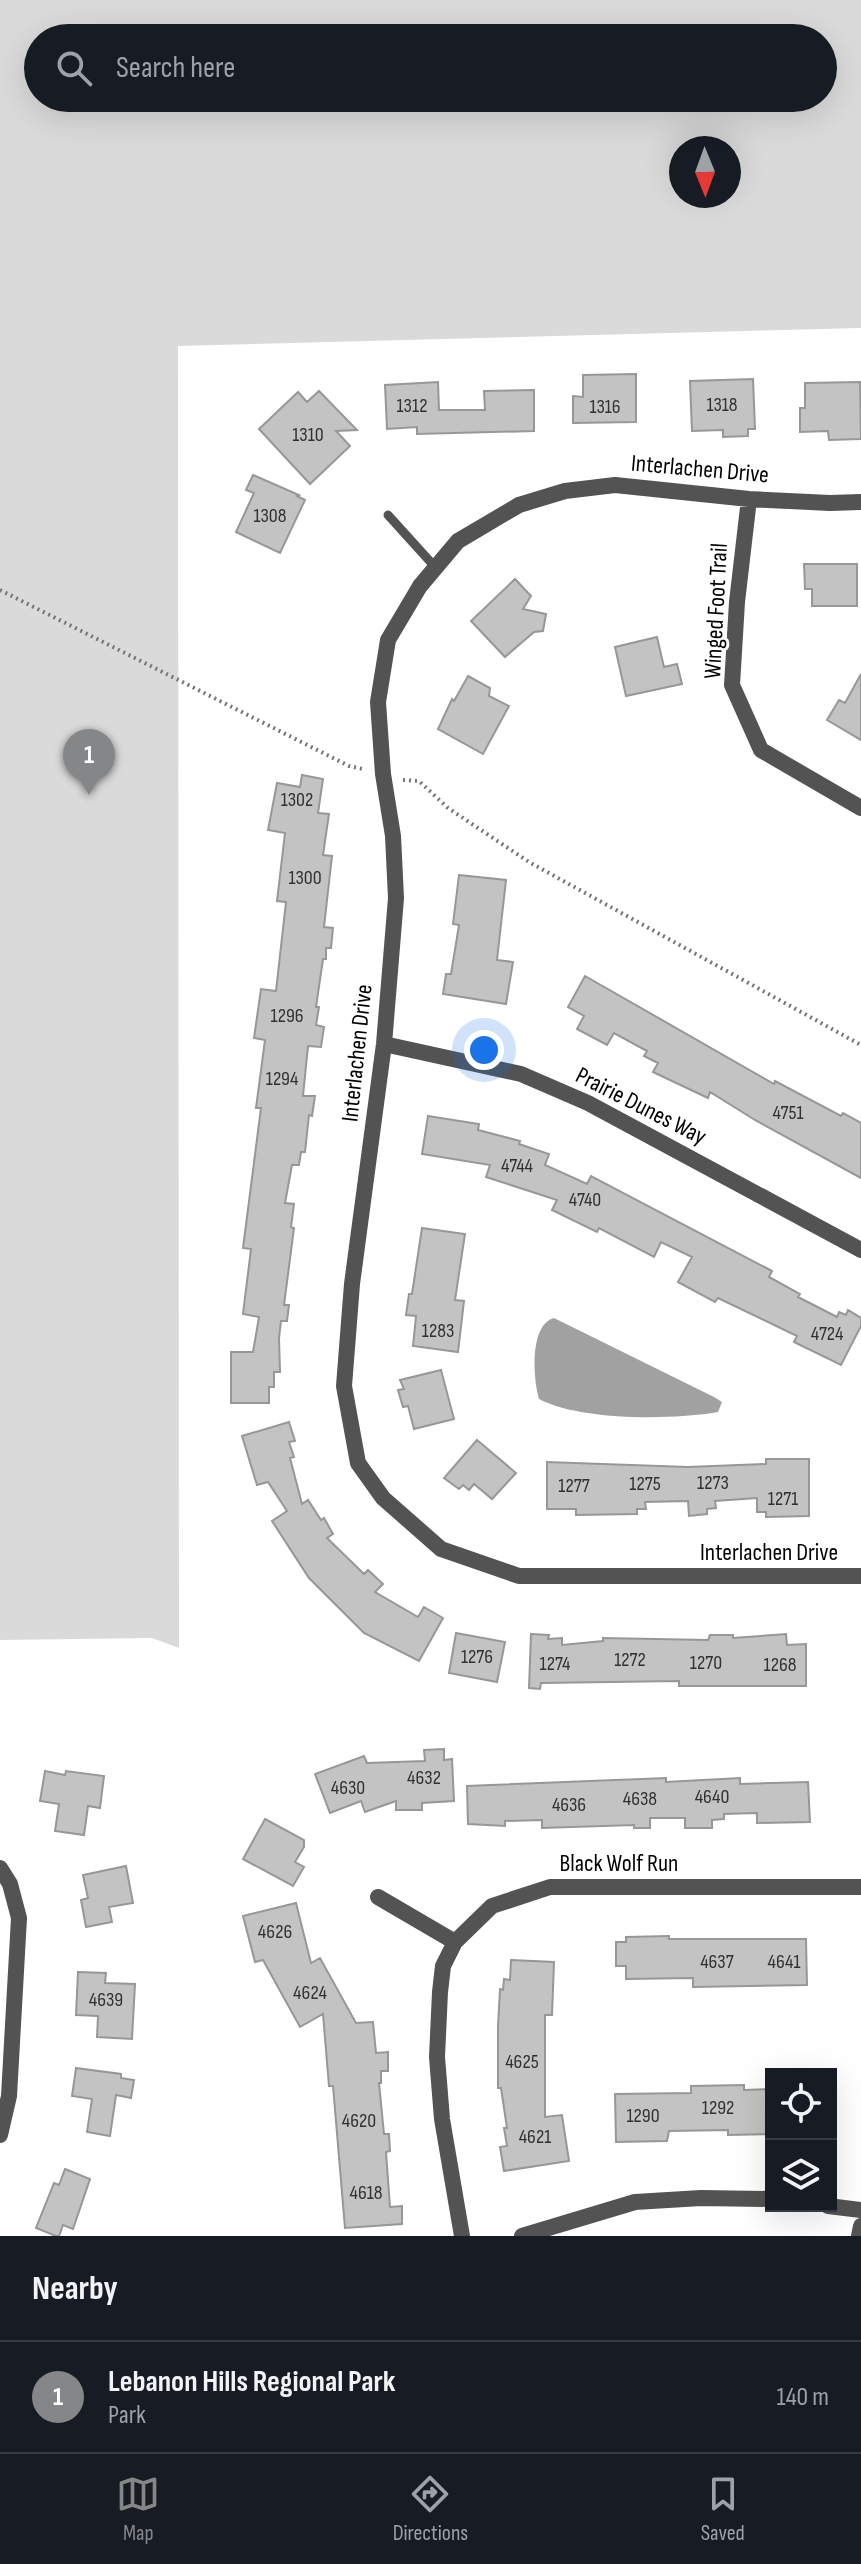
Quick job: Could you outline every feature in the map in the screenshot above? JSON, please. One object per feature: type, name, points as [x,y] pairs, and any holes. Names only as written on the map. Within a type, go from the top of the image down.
[{"type":"street","name":"Interlachen Drive","points":[[861,502],[749,499],[615,485],[565,491],[519,505],[458,541],[420,586],[388,640],[378,702],[383,774],[393,836],[396,898],[384,1044],[352,1284],[344,1386],[358,1463],[383,1498],[441,1549],[519,1576],[861,1576]]},
{"type":"street","name":"Winged Foot Trail","points":[[749,499],[737,602],[732,685],[761,750],[861,808]]},
{"type":"street","name":"Prairie Dunes Way","points":[[384,1044],[521,1074],[588,1103],[861,1250]]},
{"type":"street","points":[[0,1868],[10,1884],[19,1918],[9,2096],[0,2135]]},
{"type":"street","name":"Black Wolf Run","points":[[462,2236],[442,2119],[437,2057],[443,1966],[455,1942],[492,1906],[550,1887],[861,1887]]},
{"type":"street","points":[[378,1897],[455,1942]]},
{"type":"street","points":[[522,2236],[635,2202],[701,2198],[765,2199]]},
{"type":"street","points":[[837,2207],[861,2210]]},
{"type":"street","points":[[859,2236],[861,2226]]},
{"type":"lane","points":[[388,515],[436,568]]},
{"type":"path","points":[[0,590],[349,766],[401,780],[419,781],[448,808],[529,862],[861,1045]]},
{"type":"shaded area","points":[[0,0],[861,0],[861,328],[178,346],[179,1648],[152,1638],[0,1640]]},
{"type":"shaded area","points":[[554,1318],[714,1397],[722,1402],[718,1412],[627,1417],[578,1411],[539,1399],[535,1379],[537,1341],[540,1331]]},
{"type":"building","points":[[636,374],[636,422],[573,423],[573,396],[583,397],[583,375]]},
{"type":"building","points":[[753,379],[755,429],[748,429],[748,436],[723,437],[723,430],[692,431],[690,381]]},
{"type":"building","points":[[438,382],[439,410],[485,410],[484,391],[534,390],[534,431],[417,434],[417,427],[387,429],[385,385]]},
{"type":"building","points":[[860,382],[861,439],[829,440],[828,431],[800,432],[800,408],[805,408],[805,383]]},
{"type":"building","points":[[319,391],[357,430],[336,431],[350,446],[310,484],[259,429],[298,392],[307,402]]},
{"type":"building","points":[[253,475],[305,500],[280,553],[236,532],[254,493],[246,490]]},
{"type":"building","points":[[804,564],[857,564],[857,606],[812,606],[812,589],[805,589]]},
{"type":"building","points":[[515,579],[531,596],[523,609],[546,614],[543,631],[534,632],[505,657],[471,621]]},
{"type":"building","points":[[657,637],[664,667],[677,664],[682,684],[626,696],[615,647]]},
{"type":"building","points":[[861,674],[861,740],[827,720],[839,700],[845,703]]},
{"type":"building","points":[[468,676],[490,688],[489,696],[509,706],[483,754],[438,729],[452,699],[454,701]]},
{"type":"building","points":[[302,775],[323,779],[318,813],[329,814],[323,855],[332,856],[324,927],[333,928],[331,948],[326,948],[326,959],[323,959],[316,1007],[319,1007],[316,1025],[324,1027],[321,1047],[308,1046],[303,1096],[315,1096],[312,1116],[309,1115],[305,1152],[301,1152],[299,1165],[292,1165],[285,1203],[294,1204],[291,1227],[294,1228],[284,1305],[289,1305],[287,1321],[281,1321],[279,1338],[280,1372],[274,1372],[274,1387],[269,1387],[269,1403],[231,1403],[231,1352],[253,1352],[259,1317],[243,1314],[251,1249],[243,1248],[261,1108],[256,1108],[265,1040],[254,1038],[261,989],[276,991],[286,902],[277,901],[285,833],[268,830],[277,783],[300,787]]},
{"type":"building","points":[[459,875],[506,880],[497,960],[513,962],[506,1004],[443,994],[446,974],[451,974],[459,925],[453,924]]},
{"type":"building","points":[[585,976],[774,1084],[775,1081],[841,1116],[843,1113],[861,1123],[861,1178],[710,1092],[708,1098],[653,1072],[658,1063],[644,1056],[647,1051],[614,1033],[607,1045],[577,1029],[584,1016],[568,1007]]},
{"type":"building","points":[[428,1116],[479,1124],[478,1130],[520,1141],[519,1144],[549,1154],[545,1165],[587,1184],[591,1176],[772,1271],[769,1277],[800,1294],[798,1297],[837,1317],[839,1312],[846,1315],[848,1310],[861,1318],[861,1326],[841,1365],[794,1342],[797,1336],[718,1298],[715,1302],[678,1282],[692,1257],[661,1242],[654,1257],[599,1228],[597,1232],[552,1210],[557,1200],[486,1177],[490,1165],[422,1154]]},
{"type":"building","points":[[422,1228],[465,1234],[455,1300],[464,1301],[458,1352],[413,1346],[416,1316],[406,1315]]},
{"type":"building","points":[[441,1370],[454,1419],[414,1429],[408,1406],[403,1407],[398,1390],[404,1389],[400,1380]]},
{"type":"building","points":[[289,1422],[295,1441],[289,1442],[294,1457],[290,1458],[302,1504],[308,1500],[321,1520],[324,1518],[333,1534],[327,1538],[364,1574],[368,1570],[383,1584],[375,1592],[418,1617],[424,1607],[443,1618],[419,1661],[364,1633],[309,1578],[272,1521],[287,1511],[268,1482],[257,1485],[242,1436]]},
{"type":"building","points":[[477,1440],[516,1473],[492,1499],[474,1484],[469,1490],[463,1485],[459,1489],[444,1478]]},
{"type":"building","points":[[766,1459],[809,1459],[809,1516],[766,1517],[766,1512],[757,1512],[757,1498],[715,1501],[716,1508],[707,1509],[707,1514],[689,1516],[688,1501],[645,1502],[646,1509],[637,1509],[637,1514],[576,1515],[576,1509],[547,1509],[547,1462],[688,1467],[766,1464]]},
{"type":"building","points":[[456,1633],[505,1642],[497,1682],[449,1673]]},
{"type":"building","points":[[531,1634],[549,1635],[548,1639],[562,1638],[562,1645],[603,1641],[603,1638],[708,1640],[710,1635],[733,1635],[733,1638],[786,1634],[787,1645],[806,1644],[806,1686],[679,1686],[679,1681],[541,1683],[540,1689],[529,1688]]},
{"type":"building","points":[[444,1749],[444,1760],[452,1759],[454,1801],[422,1803],[422,1810],[396,1810],[396,1801],[365,1812],[361,1801],[330,1813],[315,1774],[364,1756],[367,1763],[425,1761],[424,1750]]},
{"type":"building","points":[[45,1771],[104,1776],[100,1808],[88,1806],[84,1835],[55,1831],[59,1804],[40,1801]]},
{"type":"building","points":[[666,1778],[666,1782],[740,1778],[740,1784],[808,1782],[810,1822],[757,1823],[757,1813],[724,1814],[724,1819],[712,1820],[712,1828],[685,1828],[685,1818],[650,1818],[650,1828],[634,1828],[634,1825],[542,1828],[542,1820],[505,1821],[505,1826],[468,1824],[467,1786]]},
{"type":"building","points":[[265,1819],[304,1840],[304,1847],[295,1862],[304,1867],[293,1886],[243,1859]]},
{"type":"building","points":[[126,1866],[133,1903],[109,1907],[112,1922],[86,1927],[81,1900],[88,1898],[83,1875]]},
{"type":"building","points":[[296,1903],[311,1963],[320,1958],[356,2023],[373,2022],[376,2053],[388,2052],[388,2071],[381,2071],[379,2083],[384,2134],[389,2134],[390,2151],[386,2152],[390,2207],[402,2206],[402,2224],[345,2228],[333,2086],[329,2086],[323,2014],[300,2027],[263,1960],[255,1962],[243,1916]]},
{"type":"building","points":[[669,1936],[669,1939],[806,1939],[807,1985],[693,1987],[693,1978],[626,1979],[626,1966],[616,1966],[616,1942],[626,1942],[626,1937]]},
{"type":"building","points":[[511,1960],[554,1962],[552,2015],[545,2015],[545,2117],[562,2115],[569,2161],[504,2171],[500,2147],[507,2146],[504,2128],[507,2128],[501,2088],[498,2088],[498,2026],[500,1989],[503,1990],[504,1979],[510,1980]]},
{"type":"building","points":[[78,1972],[106,1973],[105,1983],[135,1984],[132,2039],[97,2037],[98,2016],[76,2015]]},
{"type":"building","points":[[76,2068],[121,2074],[121,2078],[134,2080],[131,2098],[116,2095],[110,2136],[87,2132],[92,2099],[72,2096]]},
{"type":"building","points":[[744,2085],[744,2090],[765,2089],[765,2134],[728,2135],[728,2130],[669,2131],[667,2141],[616,2142],[615,2094],[691,2093],[691,2086]]},
{"type":"building","points":[[65,2169],[90,2179],[73,2229],[63,2225],[59,2236],[56,2236],[36,2228],[54,2183],[59,2185]]},
{"type":"place","name":"Lebanon Hills Regional Park","points":[[89,795]]}]
